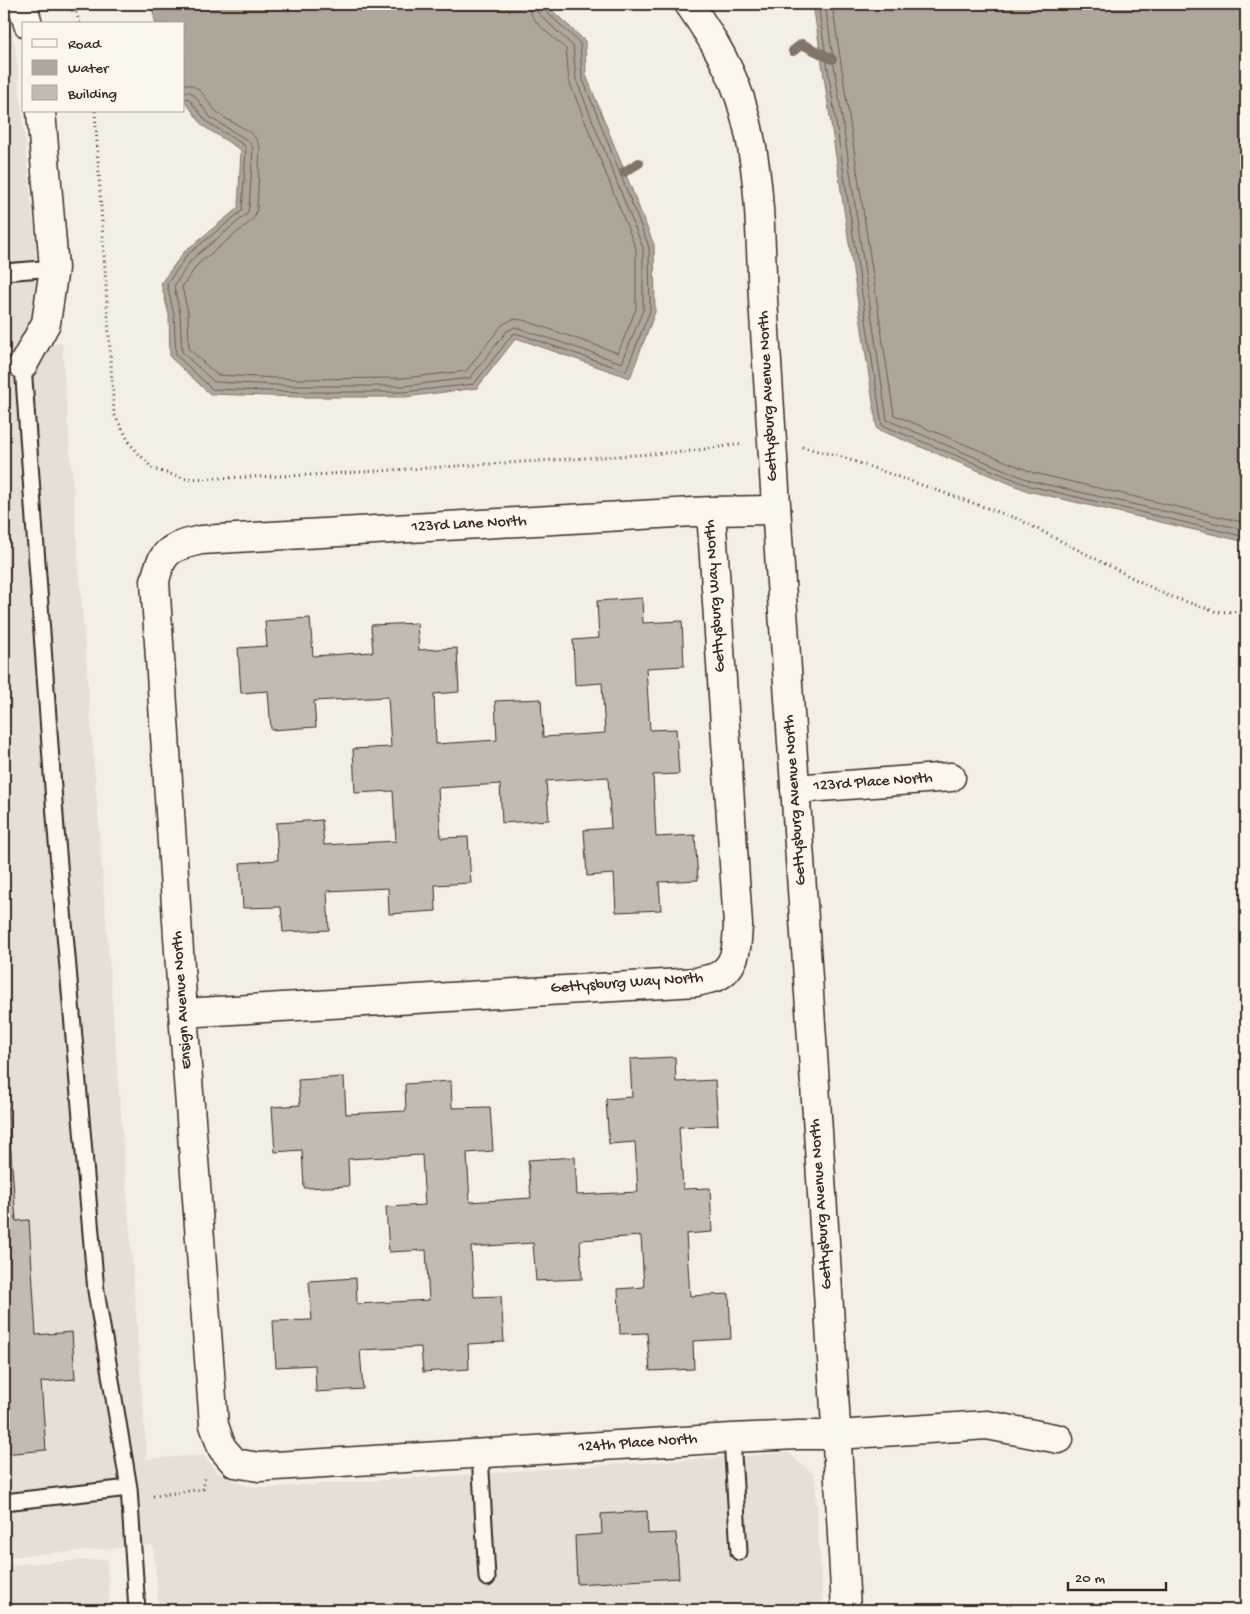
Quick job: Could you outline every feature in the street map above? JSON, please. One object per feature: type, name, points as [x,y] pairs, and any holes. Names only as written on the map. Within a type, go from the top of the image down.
[{"type":"street","points":[[19,4],[25,13],[27,22]]},
{"type":"street","name":"Gettysburg Avenue North","points":[[689,4],[712,37],[728,70],[744,110],[754,158],[837,1435],[846,1610]]},
{"type":"street","points":[[13,365],[46,322],[54,268],[41,112]]},
{"type":"street","name":"123rd Lane North","points":[[166,553],[181,544],[201,540],[711,511],[776,510]]},
{"type":"street","name":"Gettysburg Way North","points":[[183,1012],[697,982],[717,976],[732,964],[736,948],[738,925],[711,511]]},
{"type":"street","name":"Ensign Avenue North","points":[[166,553],[158,567],[155,582],[183,1012],[214,1425],[222,1448]]},
{"type":"street","name":"123rd Place North","points":[[795,789],[951,777]]},
{"type":"street","name":"124th Place North","points":[[222,1448],[235,1463],[260,1467],[732,1438],[837,1435],[986,1425],[1059,1439]]},
{"type":"lane","points":[[4,272],[54,268]]},
{"type":"lane","points":[[13,365],[96,1291],[129,1494],[137,1610]]},
{"type":"lane","points":[[732,1438],[739,1552]]},
{"type":"lane","points":[[480,1454],[487,1578]]},
{"type":"lane","points":[[4,1502],[129,1494]]},
{"type":"path","points":[[95,112],[114,414],[131,445],[153,469],[187,479],[312,475],[683,452],[738,444],[772,443],[842,456],[1018,519],[1166,595],[1217,612],[1246,611]]},
{"type":"path","points":[[129,1494],[203,1489],[206,1468],[222,1448]]},
{"type":"shaded area","points":[[4,21],[9,26],[15,44],[46,344],[62,343],[147,1459],[203,1455],[218,1472],[243,1485],[264,1488],[788,1453],[815,1475],[823,1610],[159,1610],[153,1545],[4,1557]]},
{"type":"shaded area","points":[[107,1559],[110,1610],[4,1610],[4,1565]]},
{"type":"water","points":[[151,4],[545,4],[585,41],[586,75],[654,245],[655,312],[630,378],[516,338],[477,388],[405,397],[298,397],[210,394],[170,357],[169,315],[161,283],[184,252],[238,208],[241,150],[203,126],[185,101],[185,22],[156,22]]},
{"type":"water","points":[[813,4],[1246,4],[1246,542],[1028,491],[877,429]]},
{"type":"building","points":[[642,598],[643,623],[682,621],[684,666],[646,668],[650,730],[676,729],[679,774],[653,775],[656,837],[695,835],[698,880],[659,882],[661,910],[616,912],[614,874],[587,876],[584,830],[611,828],[608,777],[546,781],[549,820],[502,823],[500,784],[438,788],[441,838],[468,837],[471,883],[435,885],[436,911],[389,914],[388,888],[327,891],[329,930],[283,932],[281,907],[243,908],[240,863],[278,860],[276,823],[322,820],[324,845],[396,841],[393,791],[355,793],[353,749],[391,747],[388,697],[314,701],[316,727],[271,730],[268,691],[241,693],[238,648],[267,646],[265,621],[310,618],[313,656],[373,652],[371,625],[417,623],[419,650],[457,648],[459,692],[434,694],[436,744],[497,740],[495,701],[541,699],[543,737],[605,733],[602,683],[575,685],[573,640],[599,638],[597,601]]},
{"type":"building","points":[[4,1056],[16,1221],[29,1220],[36,1335],[72,1332],[75,1379],[41,1382],[46,1450],[4,1454]]},
{"type":"building","points":[[675,1057],[676,1082],[715,1080],[718,1125],[679,1127],[683,1189],[710,1188],[712,1232],[686,1234],[690,1296],[729,1294],[731,1339],[693,1341],[694,1369],[650,1371],[647,1333],[620,1334],[618,1289],[644,1287],[641,1236],[580,1240],[582,1279],[536,1281],[533,1243],[471,1247],[474,1297],[501,1296],[504,1342],[468,1344],[469,1369],[423,1372],[421,1347],[360,1350],[363,1389],[316,1392],[315,1365],[276,1367],[273,1321],[312,1320],[309,1281],[356,1278],[357,1304],[429,1300],[426,1250],[389,1252],[386,1207],[425,1205],[422,1155],[348,1159],[349,1186],[304,1188],[302,1150],[275,1152],[272,1107],[300,1105],[298,1080],[344,1077],[346,1114],[406,1111],[405,1084],[451,1081],[452,1108],[490,1107],[493,1151],[467,1153],[470,1202],[531,1198],[528,1160],[575,1157],[577,1195],[638,1192],[635,1142],[609,1144],[606,1099],[632,1097],[630,1059]]},
{"type":"building","points":[[647,1511],[648,1534],[676,1533],[679,1578],[577,1584],[575,1536],[602,1534],[601,1514]]},
{"type":"waterway","points":[[793,51],[802,44],[832,59]]},
{"type":"waterway","points":[[624,172],[639,163]]}]
